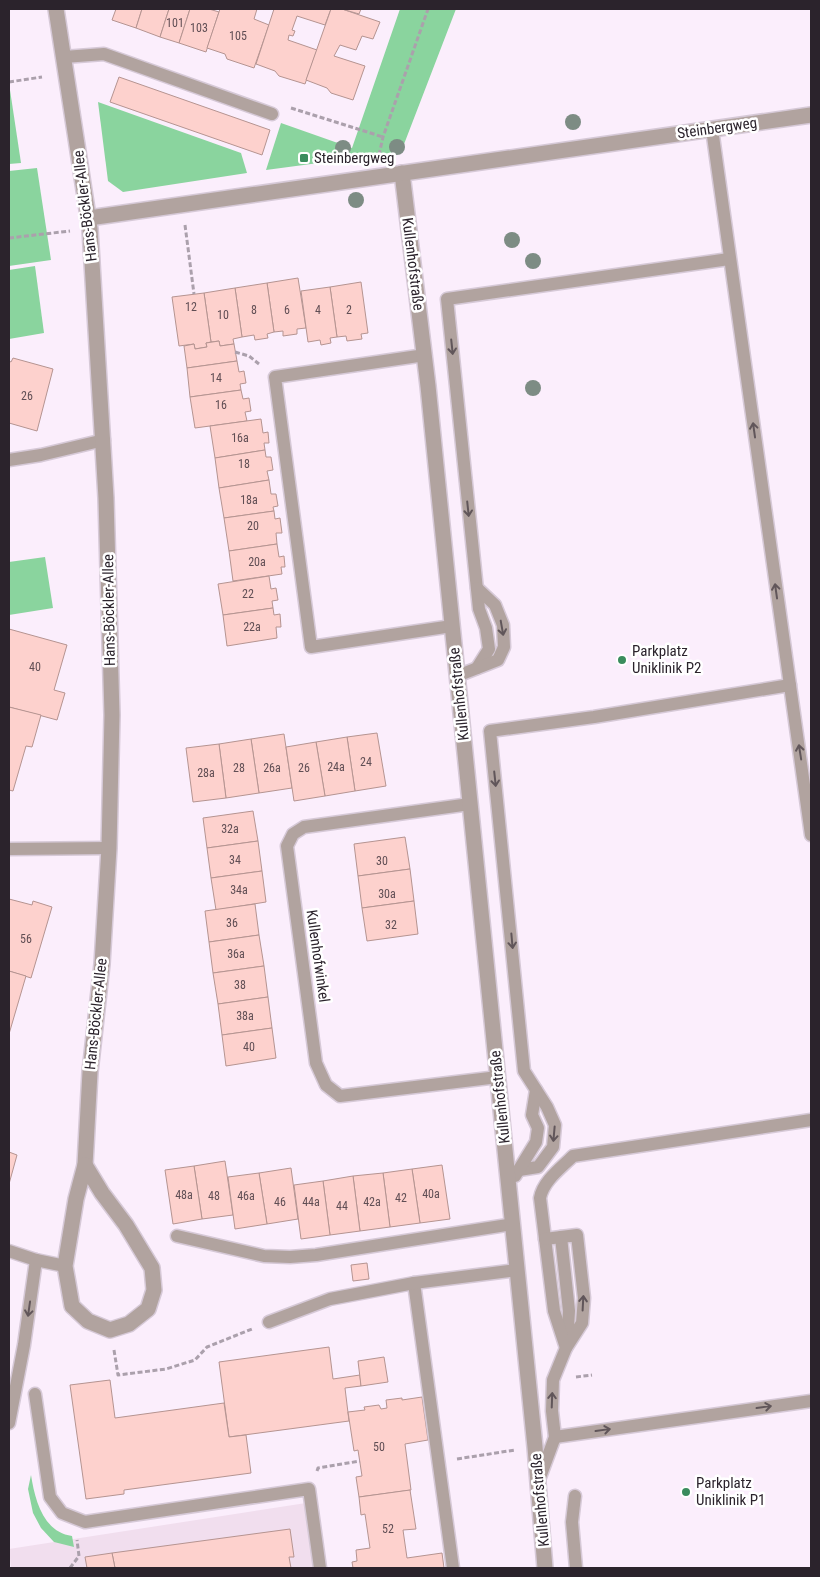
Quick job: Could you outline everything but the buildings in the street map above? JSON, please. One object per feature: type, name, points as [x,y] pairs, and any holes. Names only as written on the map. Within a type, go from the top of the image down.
[{"type":"street","name":"Hans-Böckler-Allee","points":[[56,9],[90,224],[104,440],[112,715],[109,848],[102,964],[90,1072],[85,1165],[76,1199],[65,1266],[72,1306],[88,1321],[110,1330],[130,1324],[148,1309],[154,1290],[152,1268],[126,1225],[102,1193],[85,1165]]},
{"type":"street","name":"Steinbergweg","points":[[90,224],[182,205],[811,115]]},
{"type":"street","name":"Kullenhofstraße","points":[[402,173],[425,356],[536,1447],[545,1568]]},
{"type":"lane","points":[[64,56],[104,54],[272,114]]},
{"type":"lane","points":[[712,129],[811,835]]},
{"type":"lane","points":[[457,676],[477,668],[489,649],[486,628],[479,609],[447,298],[729,259]]},
{"type":"lane","points":[[275,377],[425,356]]},
{"type":"lane","name":"Kullenhofstraße","points":[[275,377],[311,646],[452,626]]},
{"type":"lane","points":[[9,460],[41,455],[104,440]]},
{"type":"lane","points":[[519,1170],[538,1167],[553,1147],[555,1125],[547,1106],[524,1071],[490,731],[604,716],[790,685]]},
{"type":"lane","name":"Kullenhofwinkel","points":[[470,804],[304,827],[293,834],[287,846],[316,1064],[326,1085],[340,1096],[498,1077]]},
{"type":"lane","points":[[9,849],[109,848]]},
{"type":"lane","points":[[510,1190],[510,1184],[536,1142],[538,1128],[532,1115],[536,1090]]},
{"type":"lane","points":[[566,1348],[554,1311],[540,1198],[542,1190],[573,1156],[811,1120]]},
{"type":"lane","points":[[177,1236],[264,1256],[290,1257],[316,1255],[513,1224]]},
{"type":"lane","points":[[539,1480],[555,1437],[552,1412],[553,1380],[566,1348],[582,1323],[584,1298],[576,1235],[545,1239]]},
{"type":"lane","points":[[561,1237],[569,1311],[566,1348]]},
{"type":"lane","points":[[9,1251],[36,1260],[65,1266]]},
{"type":"lane","points":[[9,1423],[24,1345],[36,1260]]},
{"type":"lane","points":[[269,1322],[330,1299],[414,1283],[517,1270]]},
{"type":"lane","points":[[414,1283],[453,1568]]},
{"type":"lane","points":[[35,1394],[50,1497],[62,1513],[85,1522],[309,1490],[320,1568]]},
{"type":"lane","points":[[555,1437],[811,1401]]},
{"type":"lane","points":[[575,1496],[572,1522],[576,1568]]},
{"type":"path","points":[[272,114],[292,108],[383,137],[428,9]]},
{"type":"path","points":[[9,82],[42,77]]},
{"type":"path","points":[[182,205],[194,294]]},
{"type":"path","points":[[9,238],[90,224]]},
{"type":"path","points":[[236,352],[249,356],[275,377]]},
{"type":"path","points":[[118,1375],[166,1369],[195,1360],[207,1347],[269,1322]]},
{"type":"path","points":[[438,1461],[536,1447]]},
{"type":"path","points":[[309,1490],[318,1468],[360,1461]]},
{"type":"path","points":[[70,1568],[79,1556]]},
{"type":"shaded area","points":[[306,1503],[317,1568],[11,1568],[9,1549]]},
{"type":"green space","points":[[400,9],[456,9],[401,152],[266,170],[281,123],[352,148]]},
{"type":"green space","points":[[9,90],[21,163],[9,164]]},
{"type":"green space","points":[[98,102],[241,153],[247,173],[123,192],[108,181]]},
{"type":"green space","points":[[37,168],[51,260],[9,266],[9,171]]},
{"type":"green space","points":[[35,266],[44,333],[9,339],[9,270]]},
{"type":"green space","points":[[45,557],[53,608],[9,615],[9,562]]},
{"type":"green space","points":[[31,1475],[38,1504],[47,1522],[62,1533],[72,1536],[74,1547],[54,1542],[41,1528],[33,1513],[28,1489]]},
{"type":"place","name":"Steinbergweg","points":[[304,158]]},
{"type":"place","name":"Parkplatz Uniklinik P2","points":[[622,660]]},
{"type":"place","name":"Parkplatz Uniklinik P1","points":[[686,1492]]}]
